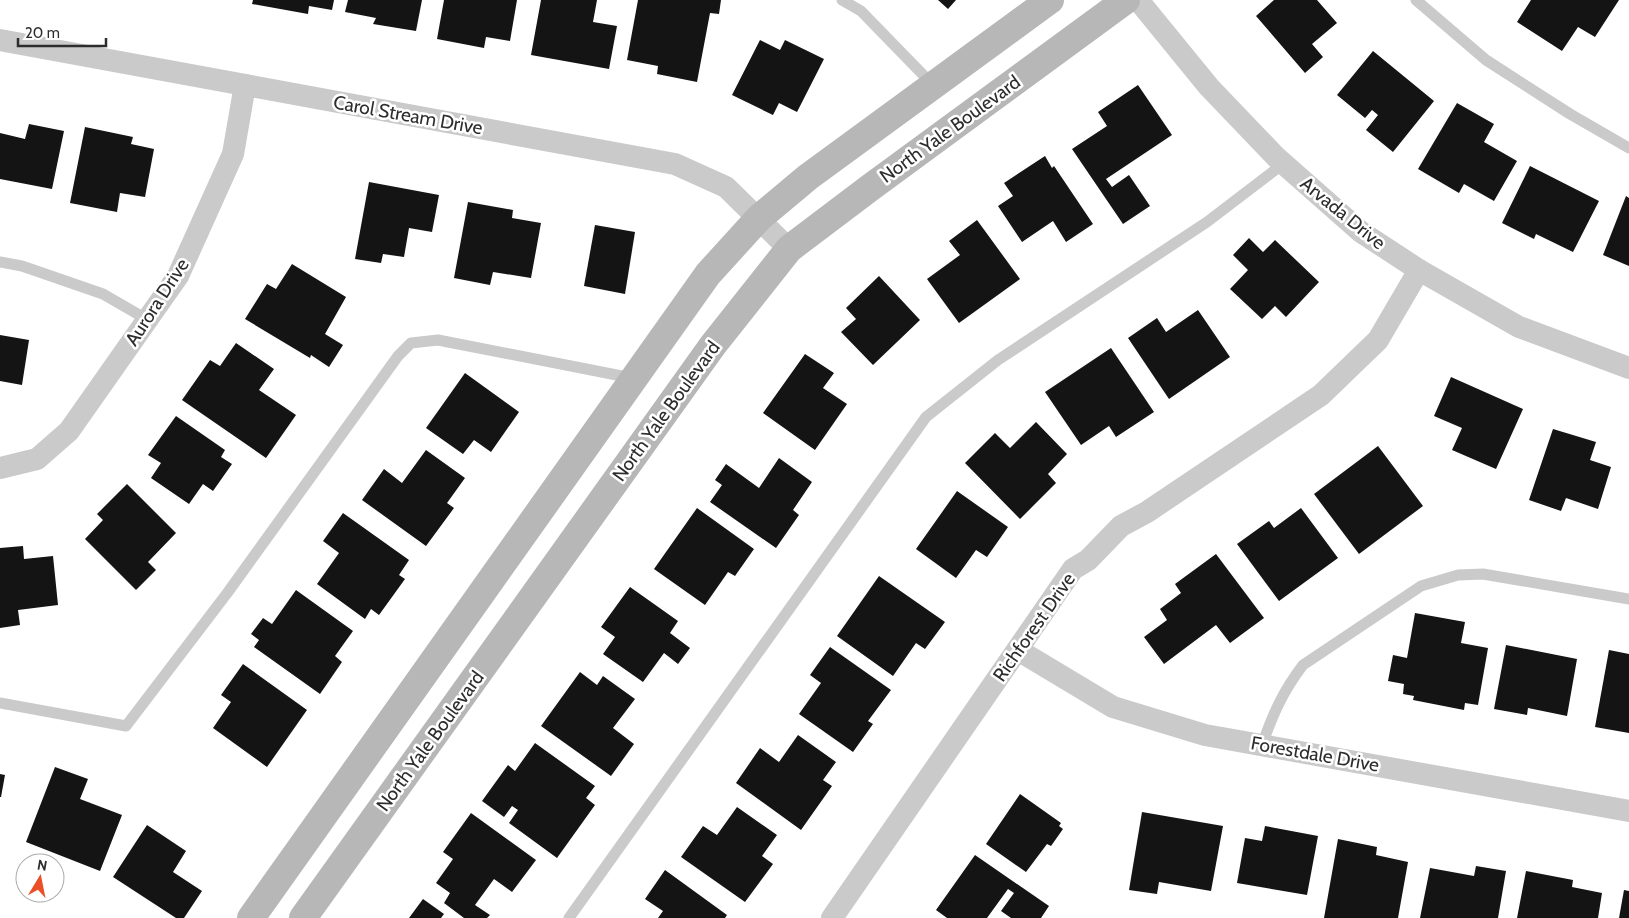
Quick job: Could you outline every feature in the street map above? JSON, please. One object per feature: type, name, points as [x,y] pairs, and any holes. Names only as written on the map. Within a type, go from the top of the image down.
[{"type":"street","points":[[251,918],[708,274],[759,218],[808,177],[1050,0]]},
{"type":"street","name":"North Yale Boulevard","points":[[303,918],[713,345],[789,249],[1126,0]]},
{"type":"street","name":"Arvada Drive","points":[[1138,0],[1208,87],[1283,164],[1360,232],[1419,270],[1519,327],[1629,368]]},
{"type":"street","name":"Carol Stream Drive","points":[[0,40],[675,164],[726,187],[789,249]]},
{"type":"street","name":"Aurora Drive","points":[[0,468],[37,459],[69,431],[178,276],[233,154],[245,85]]},
{"type":"street","name":"Richforest Drive","points":[[832,918],[1073,569],[1088,560],[1121,526],[1147,512],[1321,395],[1378,340],[1419,270]]},
{"type":"street","name":"Forestdale Drive","points":[[1018,650],[1113,707],[1205,735],[1629,810]]},
{"type":"lane","points":[[842,0],[861,11],[933,85]]},
{"type":"lane","points":[[1416,0],[1486,60],[1570,114],[1629,148]]},
{"type":"lane","points":[[570,918],[926,417],[998,360],[1207,222],[1283,164]]},
{"type":"lane","points":[[0,262],[22,266],[102,294],[148,320]]},
{"type":"lane","points":[[0,703],[126,726],[228,592],[398,356],[411,344],[438,340],[633,379]]},
{"type":"lane","points":[[1262,745],[1275,709],[1289,684],[1303,665],[1421,586],[1458,574],[1483,574],[1629,599]]},
{"type":"building","points":[[253,0],[334,0],[332,10],[309,6],[308,14],[252,4]]},
{"type":"building","points":[[348,0],[422,0],[416,31],[373,24],[376,18],[345,12]]},
{"type":"building","points":[[444,0],[517,0],[510,41],[486,37],[484,48],[437,39]]},
{"type":"building","points":[[541,0],[597,0],[593,22],[617,26],[609,69],[531,55]]},
{"type":"building","points":[[638,0],[721,0],[719,14],[710,13],[697,82],[657,74],[658,66],[627,60]]},
{"type":"building","points":[[938,0],[956,0],[948,9]]},
{"type":"building","points":[[1274,0],[1317,0],[1337,23],[1312,44],[1323,57],[1305,73],[1256,16]]},
{"type":"building","points":[[1531,0],[1619,0],[1595,37],[1578,27],[1562,51],[1517,22]]},
{"type":"building","points":[[760,40],[780,50],[785,40],[824,59],[797,112],[779,103],[773,115],[732,95]]},
{"type":"building","points":[[1373,51],[1434,101],[1393,152],[1366,130],[1378,115],[1372,110],[1365,118],[1337,95]]},
{"type":"building","points":[[1138,85],[1172,135],[1106,179],[1112,187],[1129,175],[1150,206],[1123,224],[1072,149],[1107,126],[1098,112]]},
{"type":"building","points":[[1457,103],[1494,124],[1484,142],[1517,161],[1494,201],[1464,184],[1459,193],[1418,169]]},
{"type":"building","points":[[29,124],[64,131],[52,189],[0,179],[0,133],[25,139]]},
{"type":"building","points":[[85,127],[133,137],[131,144],[154,149],[145,197],[120,193],[117,212],[70,203]]},
{"type":"building","points":[[1045,156],[1052,168],[1054,166],[1093,224],[1066,242],[1053,221],[1022,242],[998,206],[1013,196],[1004,183]]},
{"type":"building","points":[[1530,166],[1599,201],[1573,252],[1536,234],[1534,239],[1502,223]]},
{"type":"building","points":[[369,182],[439,195],[432,232],[409,228],[404,257],[383,254],[381,263],[355,259]]},
{"type":"building","points":[[1626,196],[1629,198],[1629,266],[1603,255]]},
{"type":"building","points":[[468,202],[513,210],[512,218],[541,223],[531,278],[493,272],[490,285],[454,278]]},
{"type":"building","points":[[977,220],[1020,279],[959,323],[927,279],[960,255],[949,241]]},
{"type":"building","points":[[595,225],[635,232],[625,294],[584,286]]},
{"type":"building","points":[[1249,238],[1263,252],[1275,240],[1319,282],[1286,317],[1275,306],[1262,319],[1230,289],[1248,270],[1233,255]]},
{"type":"building","points":[[292,264],[346,297],[325,334],[343,345],[329,367],[311,355],[310,358],[245,319],[267,284],[276,289]]},
{"type":"building","points":[[879,276],[920,320],[873,365],[841,332],[856,319],[846,308]]},
{"type":"building","points":[[1198,310],[1230,357],[1169,399],[1128,338],[1157,318],[1166,332]]},
{"type":"building","points":[[0,335],[29,340],[22,385],[0,381]]},
{"type":"building","points":[[236,343],[274,369],[259,390],[296,415],[266,458],[182,400],[210,360],[220,366]]},
{"type":"building","points":[[1111,348],[1154,412],[1116,437],[1109,426],[1081,445],[1045,392]]},
{"type":"building","points":[[805,354],[834,373],[823,388],[847,404],[815,450],[763,413]]},
{"type":"building","points":[[465,373],[519,412],[491,452],[474,440],[463,454],[426,428]]},
{"type":"building","points":[[1451,377],[1523,409],[1496,469],[1452,450],[1462,428],[1434,416]]},
{"type":"building","points":[[176,416],[225,450],[221,457],[232,464],[213,491],[203,484],[189,504],[151,478],[161,463],[148,455]]},
{"type":"building","points":[[1036,422],[1067,454],[1048,474],[1056,483],[1020,519],[965,463],[995,433],[1010,448]]},
{"type":"building","points":[[1553,429],[1596,442],[1590,460],[1611,467],[1598,509],[1566,498],[1561,511],[1529,500]]},
{"type":"building","points":[[1378,446],[1423,506],[1359,554],[1314,494]]},
{"type":"building","points":[[426,450],[465,478],[447,503],[454,508],[426,546],[362,500],[384,469],[402,483]]},
{"type":"building","points":[[779,458],[812,482],[793,510],[799,515],[776,548],[710,502],[722,485],[715,480],[726,464],[759,488]]},
{"type":"building","points":[[127,484],[176,533],[148,562],[156,570],[136,590],[85,539],[103,520],[97,514]]},
{"type":"building","points":[[957,491],[1008,527],[987,557],[976,550],[956,578],[916,549]]},
{"type":"building","points":[[697,508],[754,549],[735,576],[728,572],[705,605],[654,569]]},
{"type":"building","points":[[1301,508],[1338,558],[1279,601],[1237,544],[1269,521],[1274,528]]},
{"type":"building","points":[[343,513],[409,560],[399,575],[405,579],[379,615],[371,609],[365,619],[317,584],[339,553],[323,541]]},
{"type":"building","points":[[23,546],[24,559],[53,556],[58,605],[18,610],[20,625],[0,628],[0,548]]},
{"type":"building","points":[[1216,554],[1264,618],[1230,643],[1216,625],[1164,664],[1144,637],[1167,620],[1160,609],[1181,593],[1175,584]]},
{"type":"building","points":[[879,576],[945,622],[925,649],[916,643],[893,676],[837,636]]},
{"type":"building","points":[[630,587],[678,621],[670,633],[690,648],[678,664],[664,653],[643,682],[603,654],[615,637],[601,627]]},
{"type":"building","points":[[296,590],[353,631],[335,656],[342,662],[320,694],[254,647],[259,640],[251,634],[263,618],[272,624]]},
{"type":"building","points":[[1415,613],[1465,622],[1461,643],[1488,648],[1478,705],[1465,703],[1464,710],[1413,700],[1414,696],[1403,694],[1404,684],[1388,681],[1393,655],[1407,658]]},
{"type":"building","points":[[1506,645],[1577,659],[1567,716],[1528,708],[1527,715],[1494,709]]},
{"type":"building","points":[[830,647],[891,690],[868,721],[873,724],[853,752],[799,714],[821,683],[810,675]]},
{"type":"building","points":[[1609,650],[1629,654],[1629,733],[1595,727]]},
{"type":"building","points":[[243,664],[307,710],[267,767],[213,728],[231,702],[221,695]]},
{"type":"building","points":[[580,672],[597,685],[603,676],[635,699],[613,728],[634,744],[611,776],[541,726]]},
{"type":"building","points":[[798,735],[836,762],[823,780],[832,786],[801,830],[736,783],[760,748],[779,762]]},
{"type":"building","points":[[535,743],[595,786],[586,798],[595,805],[557,858],[509,823],[518,810],[512,806],[504,817],[482,801],[508,765],[515,771]]},
{"type":"building","points":[[55,767],[88,779],[80,799],[122,815],[100,871],[65,857],[65,853],[54,853],[26,842]]},
{"type":"building","points":[[0,774],[5,775],[1,797],[0,797]]},
{"type":"building","points":[[1020,794],[1061,823],[1059,826],[1063,829],[1051,846],[1047,844],[1026,872],[986,844]]},
{"type":"building","points":[[737,807],[777,835],[762,856],[773,864],[745,902],[681,857],[703,826],[717,835]]},
{"type":"building","points":[[1142,812],[1223,826],[1211,891],[1159,882],[1157,894],[1129,890]]},
{"type":"building","points":[[471,813],[536,860],[512,892],[494,879],[475,905],[490,915],[487,918],[464,918],[444,903],[450,893],[436,883],[453,859],[443,852]]},
{"type":"building","points":[[147,825],[186,851],[173,872],[202,891],[184,918],[176,918],[113,877]]},
{"type":"building","points":[[1265,826],[1318,836],[1307,895],[1237,883],[1245,838],[1262,841]]},
{"type":"building","points":[[1338,839],[1377,847],[1376,855],[1408,862],[1398,918],[1324,918]]},
{"type":"building","points":[[975,855],[1049,906],[1041,918],[1011,918],[1001,911],[1014,893],[1008,889],[987,918],[947,918],[936,910]]},
{"type":"building","points":[[1476,866],[1506,871],[1498,918],[1420,918],[1430,868],[1474,876]]},
{"type":"building","points":[[665,870],[727,915],[725,918],[658,918],[663,911],[645,899]]},
{"type":"building","points":[[1526,871],[1573,880],[1572,887],[1602,893],[1598,918],[1517,918]]},
{"type":"building","points":[[1624,890],[1629,891],[1629,918],[1619,918]]},
{"type":"building","points":[[423,899],[444,914],[441,918],[409,918]]}]
